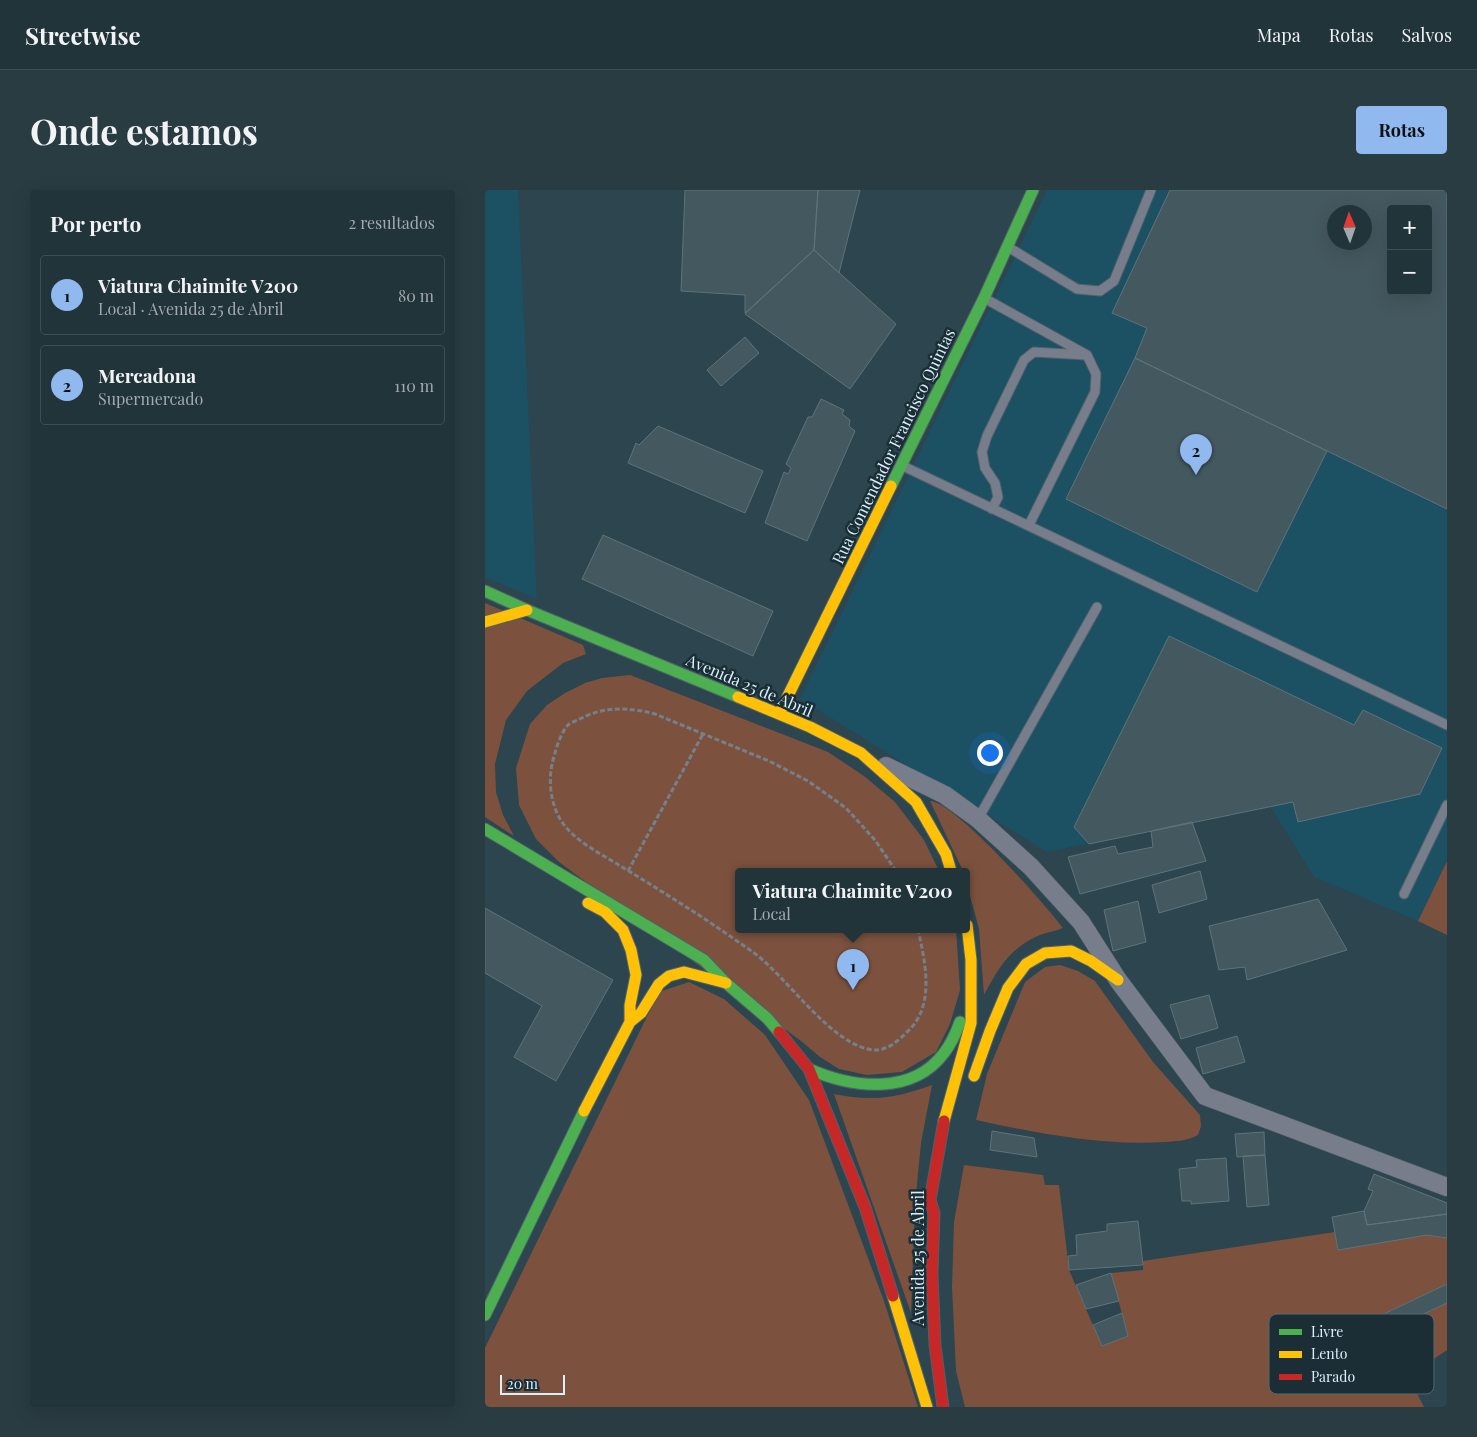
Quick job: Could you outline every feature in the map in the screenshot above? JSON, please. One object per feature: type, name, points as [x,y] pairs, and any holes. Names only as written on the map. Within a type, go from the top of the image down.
[{"type":"main road","name":"Rua Comendador Francisco Quintas","points":[[779,714],[984,298],[1033,190]]},
{"type":"main road","name":"Avenida 25 de Abril","points":[[485,591],[810,727],[861,753],[915,802],[946,854],[950,868]]},
{"type":"main road","points":[[485,622],[527,610]]},
{"type":"main road","name":"Avenida 25 de Abril","points":[[486,830],[704,960],[767,1018],[809,1069],[865,1207],[927,1407]]},
{"type":"main road","points":[[544,863],[576,896],[605,912],[623,930],[631,950],[635,975],[629,1005],[630,1022]]},
{"type":"main road","name":"Avenida 25 de Abril","points":[[943,1407],[935,1345],[932,1274],[934,1214],[930,1200],[942,1129],[971,1023],[971,960],[968,933]]},
{"type":"main road","points":[[971,1086],[1007,988],[1026,964],[1045,953],[1071,951],[1091,961],[1118,980]]},
{"type":"main road","points":[[485,1315],[599,1080],[630,1022],[641,1012],[659,984],[669,976],[684,972],[727,982]]},
{"type":"main road","name":"Avenida 25 de Abril","points":[[809,1069],[827,1078],[862,1085],[912,1079],[927,1070],[942,1056],[955,1036],[970,992]]},
{"type":"main road","points":[[934,1214],[943,1201]]},
{"type":"street","points":[[861,753],[945,795],[978,819],[1031,867],[1081,922],[1118,980],[1205,1096],[1447,1187]]},
{"type":"lane","points":[[1008,247],[1077,289],[1100,291],[1115,281],[1151,190]]},
{"type":"lane","points":[[984,298],[1087,355],[1096,374],[1095,392],[1029,525]]},
{"type":"lane","points":[[992,509],[998,497],[995,483],[985,468],[982,452],[987,436],[1024,360],[1034,352],[1087,355]]},
{"type":"lane","points":[[902,466],[1447,725]]},
{"type":"lane","points":[[978,819],[1097,607]]},
{"type":"lane","points":[[1404,894],[1447,805]]},
{"type":"path","points":[[894,868],[875,840],[846,808],[808,781],[769,761],[655,714],[637,709],[612,708],[586,715],[568,725],[558,745],[551,768],[551,793],[560,819],[574,834],[591,848],[683,904],[756,954],[782,977],[833,1030],[854,1044],[876,1050],[894,1044],[914,1026],[925,1001],[926,966],[919,933]]},
{"type":"path","points":[[628,871],[703,734]]},
{"type":"shaded area","points":[[485,190],[518,190],[537,599],[485,577]]},
{"type":"shaded area","points":[[1047,190],[1447,190],[1447,861],[1418,921],[1314,877],[1270,806],[1047,852],[800,699]]},
{"type":"shaded area","points":[[485,603],[583,645],[586,654],[563,663],[527,691],[506,720],[495,764],[496,792],[503,815],[514,836],[485,817]]},
{"type":"shaded area","points":[[630,675],[828,752],[864,776],[895,802],[924,840],[938,868],[735,868],[735,933],[956,933],[960,990],[950,1024],[936,1052],[902,1072],[867,1075],[839,1069],[820,1057],[559,862],[536,839],[519,805],[516,768],[530,724],[547,705],[565,693],[585,683],[602,678]]},
{"type":"shaded area","points":[[930,801],[942,805],[978,835],[1020,877],[1063,928],[1040,935],[1013,952],[1000,967],[984,995],[979,929],[970,896],[970,868],[962,868]]},
{"type":"shaded area","points":[[1447,861],[1447,935],[1418,921]]},
{"type":"shaded area","points":[[1060,965],[1078,971],[1095,981],[1153,1062],[1200,1115],[1201,1126],[1198,1135],[1186,1140],[1141,1143],[1117,1142],[1046,1134],[976,1120],[987,1074],[1025,982],[1045,967]]},
{"type":"shaded area","points":[[689,982],[724,999],[765,1035],[809,1100],[884,1301],[918,1407],[485,1407],[485,1348],[659,992]]},
{"type":"shaded area","points":[[932,1085],[921,1143],[915,1204],[911,1313],[834,1094],[860,1098],[895,1096]]},
{"type":"shaded area","points":[[964,1165],[1043,1175],[1045,1185],[1059,1185],[1069,1270],[1102,1346],[1128,1336],[1111,1273],[1143,1270],[1143,1261],[1335,1232],[1427,1235],[1447,1238],[1447,1284],[1384,1314],[1269,1314],[1269,1394],[1417,1394],[1424,1407],[965,1407],[956,1371],[952,1287],[954,1222]]},
{"type":"shaded area","points":[[1447,1303],[1447,1350],[1434,1359],[1434,1314],[1423,1314]]},
{"type":"building","points":[[685,190],[818,190],[814,250],[745,313],[745,295],[681,291]]},
{"type":"building","points":[[818,190],[860,190],[839,273],[814,250]]},
{"type":"building","points":[[1170,190],[1447,190],[1447,509],[1135,358],[1147,328],[1112,313]]},
{"type":"building","points":[[814,250],[896,324],[850,389],[745,314]]},
{"type":"building","points":[[745,337],[759,353],[721,386],[707,370]]},
{"type":"building","points":[[1135,358],[1327,451],[1257,592],[1066,499]]},
{"type":"building","points":[[821,399],[844,410],[842,414],[850,420],[849,426],[855,431],[807,541],[765,523],[784,472],[788,474],[791,468],[786,464],[808,417],[812,417]]},
{"type":"building","points":[[658,426],[763,471],[745,513],[628,463],[636,443],[639,445]]},
{"type":"building","points":[[603,535],[773,611],[753,656],[582,579]]},
{"type":"building","points":[[1169,636],[1354,725],[1363,710],[1442,748],[1420,794],[1298,822],[1293,802],[1089,844],[1074,827]]},
{"type":"building","points":[[1192,822],[1206,861],[1080,894],[1068,857],[1115,846],[1118,854],[1153,847],[1151,831]]},
{"type":"building","points":[[1200,871],[1207,899],[1159,913],[1152,885]]},
{"type":"building","points":[[1318,899],[1347,950],[1247,980],[1245,967],[1219,970],[1209,926]]},
{"type":"building","points":[[1138,901],[1146,942],[1113,951],[1104,910]]},
{"type":"building","points":[[485,908],[613,980],[556,1081],[514,1057],[542,1006],[485,973]]},
{"type":"building","points":[[1209,995],[1218,1028],[1181,1039],[1170,1005]]},
{"type":"building","points":[[1237,1036],[1245,1062],[1203,1074],[1196,1048]]},
{"type":"building","points":[[992,1131],[1034,1138],[1037,1157],[990,1150]]},
{"type":"building","points":[[1264,1132],[1265,1155],[1237,1157],[1235,1134]]},
{"type":"building","points":[[1265,1155],[1269,1205],[1247,1207],[1243,1156]]},
{"type":"building","points":[[1226,1158],[1229,1201],[1191,1204],[1191,1201],[1182,1201],[1179,1169],[1197,1167],[1196,1160]]},
{"type":"building","points":[[1374,1174],[1447,1203],[1447,1214],[1367,1225],[1364,1211],[1373,1191],[1368,1189]]},
{"type":"building","points":[[1364,1211],[1367,1225],[1447,1214],[1447,1238],[1427,1235],[1338,1250],[1332,1217]]},
{"type":"building","points":[[1138,1221],[1143,1265],[1069,1270],[1068,1256],[1077,1255],[1076,1235],[1107,1231],[1107,1224]]},
{"type":"building","points":[[1111,1273],[1119,1301],[1086,1309],[1076,1285]]},
{"type":"building","points":[[1447,1284],[1447,1303],[1423,1314],[1384,1314]]},
{"type":"building","points":[[1122,1313],[1128,1336],[1102,1346],[1093,1325]]},
{"type":"traffic: fast","points":[[891,486],[984,298],[1033,190]]},
{"type":"traffic: fast","points":[[485,591],[738,697]]},
{"type":"traffic: fast","points":[[485,829],[704,960],[726,983],[767,1018],[779,1032]]},
{"type":"traffic: fast","points":[[809,1069],[826,1076],[862,1084],[899,1082],[931,1067],[947,1050],[960,1022]]},
{"type":"traffic: fast","points":[[485,1315],[584,1111]]},
{"type":"traffic: slow","points":[[779,714],[891,486]]},
{"type":"traffic: slow","points":[[485,622],[527,610]]},
{"type":"traffic: slow","points":[[738,697],[810,727],[861,753],[916,802],[946,854],[950,868]]},
{"type":"traffic: slow","points":[[588,903],[605,912],[623,930],[631,950],[636,975],[630,1005],[630,1022]]},
{"type":"traffic: slow","points":[[944,1121],[971,1023],[971,960],[968,933]]},
{"type":"traffic: slow","points":[[974,1076],[1008,988],[1026,964],[1045,953],[1071,951],[1091,961],[1118,980]]},
{"type":"traffic: slow","points":[[584,1111],[630,1022],[641,1013],[659,984],[669,976],[684,972],[726,983]]},
{"type":"traffic: slow","points":[[893,1296],[927,1407]]},
{"type":"traffic: jam","points":[[779,1032],[809,1069],[865,1207],[893,1296]]},
{"type":"traffic: jam","points":[[943,1407],[935,1345],[932,1274],[934,1213],[930,1200],[944,1121]]},
{"type":"place","name":"Mercadona","points":[[1196,475]]},
{"type":"place","name":"Viatura Chaimite V200","points":[[853,990]]}]
